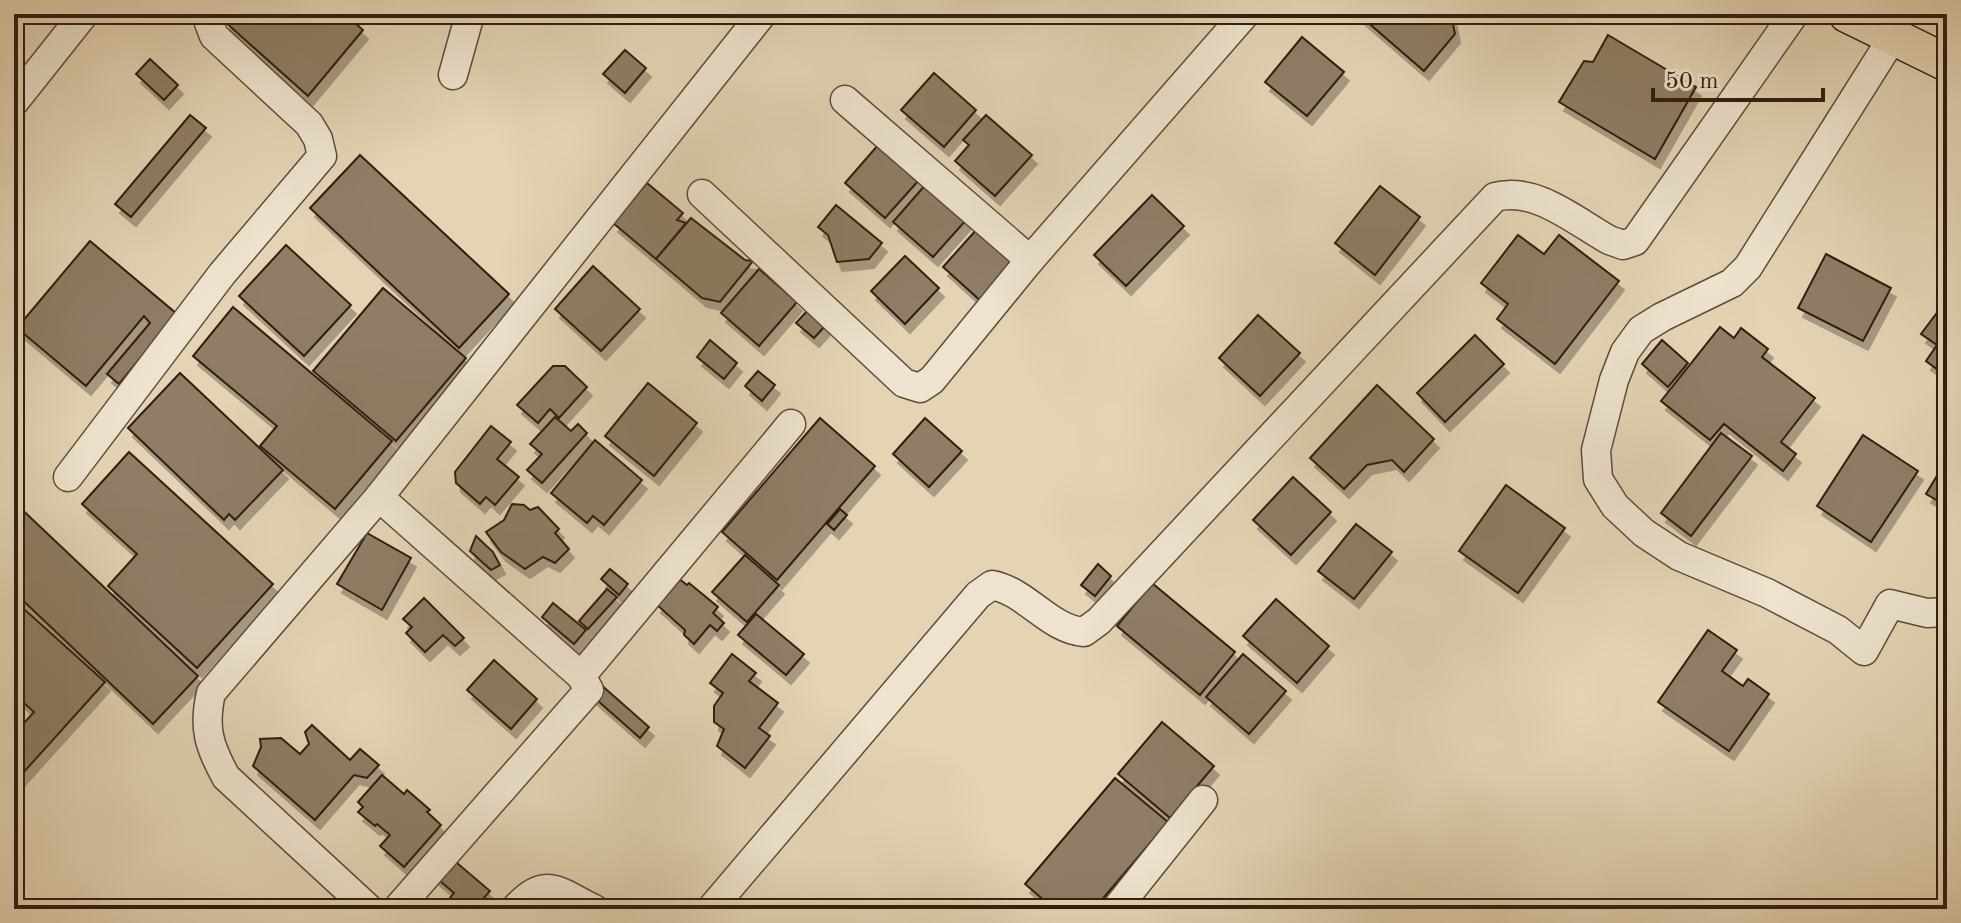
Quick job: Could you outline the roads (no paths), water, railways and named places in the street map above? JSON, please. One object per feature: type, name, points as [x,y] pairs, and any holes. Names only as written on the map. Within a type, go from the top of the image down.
[{"type":"main road","points":[[1847,14],[1947,63]]},
{"type":"street","points":[[14,102],[84,14]]},
{"type":"street","points":[[68,477],[222,274],[322,156],[318,139],[309,124],[214,36],[209,23],[211,14]]},
{"type":"street","points":[[453,75],[470,14]]},
{"type":"street","points":[[369,909],[226,777],[213,753],[207,731],[206,713],[211,693],[379,497],[762,14]]},
{"type":"street","points":[[702,194],[904,383],[920,388],[932,380],[1030,260],[1245,14]]},
{"type":"street","points":[[711,909],[978,595],[992,585],[1008,588],[1068,631],[1084,632],[1099,621],[1495,197],[1510,193],[1531,196],[1609,240],[1623,245],[1635,241],[1794,14]]},
{"type":"street","points":[[1893,37],[1748,267],[1732,283],[1641,330],[1625,352],[1614,380],[1596,450],[1598,479],[1615,506],[1644,533],[1679,556],[1767,593],[1838,630],[1864,651],[1890,604],[1927,613],[1947,612]]},
{"type":"street","points":[[845,100],[1030,260]]},
{"type":"street","points":[[581,676],[791,424]]},
{"type":"street","points":[[379,497],[581,676],[589,690],[397,909]]},
{"type":"street","points":[[1116,909],[1203,800]]},
{"type":"street","points":[[515,909],[531,892],[542,887],[553,889],[594,909]]}]
